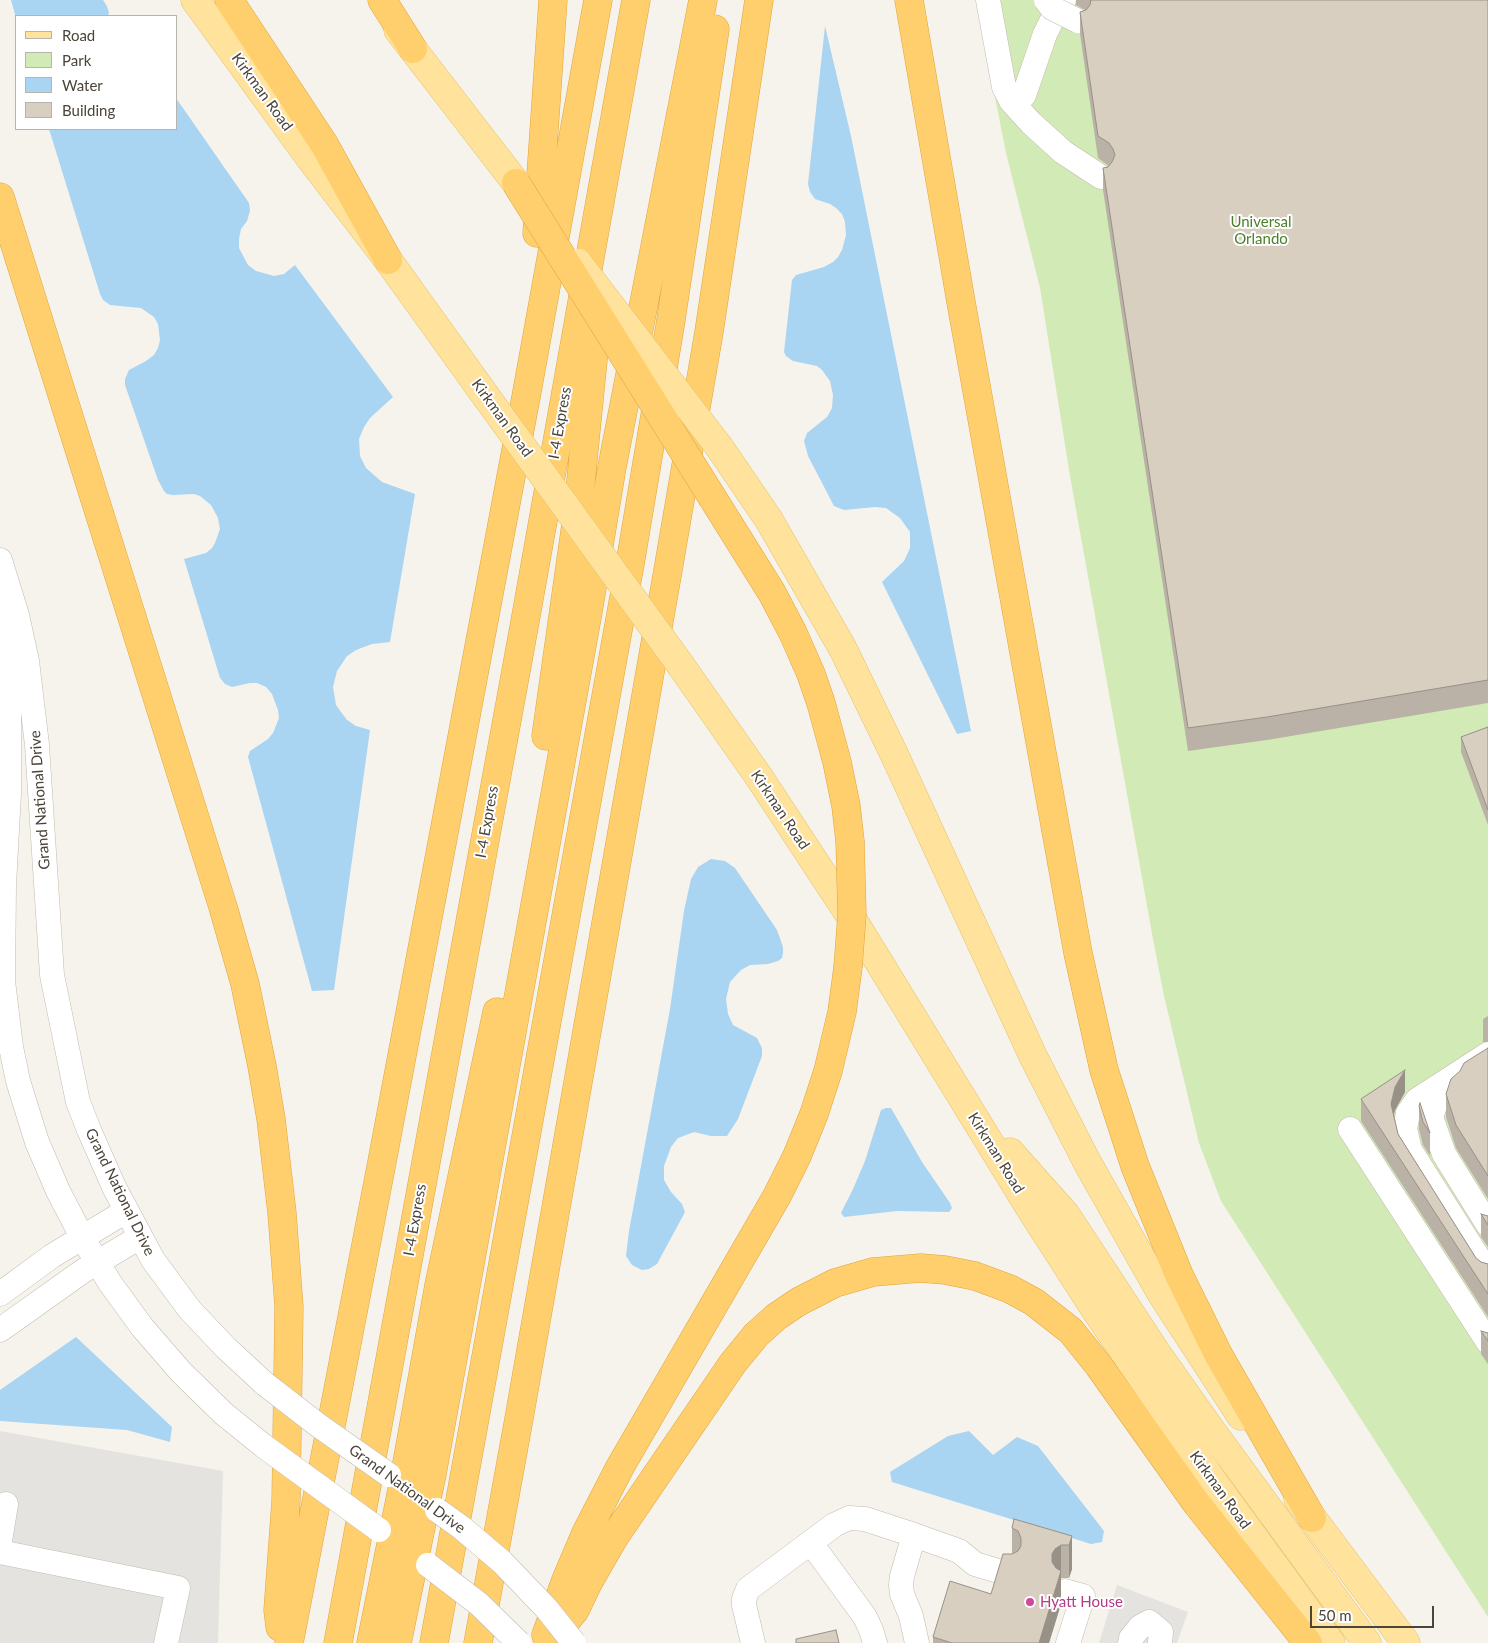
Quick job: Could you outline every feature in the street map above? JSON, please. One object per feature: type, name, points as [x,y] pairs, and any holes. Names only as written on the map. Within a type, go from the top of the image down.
[{"type":"highway","points":[[229,0],[318,136],[388,260]]},
{"type":"highway","points":[[382,0],[413,49]]},
{"type":"highway","points":[[526,397],[553,0]]},
{"type":"highway","points":[[289,1643],[383,1157],[526,397],[598,0]]},
{"type":"highway","name":"I-4 Express","points":[[338,1643],[524,627],[636,0]]},
{"type":"highway","points":[[397,1643],[421,1560],[431,1506],[437,1445],[612,468],[703,0]]},
{"type":"highway","points":[[434,1643],[630,564],[684,237],[720,0]]},
{"type":"highway","points":[[478,1643],[670,561],[713,302],[759,0]]},
{"type":"highway","points":[[909,0],[961,302],[1078,953],[1104,1070],[1135,1166],[1179,1276],[1218,1354],[1312,1518]]},
{"type":"highway","points":[[371,1643],[385,1535],[504,977],[550,712],[579,501],[617,107]]},
{"type":"highway","points":[[516,183],[772,593],[793,632],[811,674],[837,762],[846,806],[850,841],[852,914],[848,968],[842,1012],[828,1071],[814,1114],[797,1156],[772,1205],[615,1476],[586,1533],[543,1643]]},
{"type":"highway","points":[[0,197],[223,907],[245,984],[262,1066],[271,1119],[280,1197],[289,1307],[286,1501],[278,1610],[282,1643]]},
{"type":"highway","points":[[548,1643],[575,1610],[615,1536],[733,1364],[756,1335],[776,1317],[798,1302],[835,1283],[873,1272],[916,1268],[961,1273],[984,1278],[1010,1288],[1034,1302],[1071,1331],[1096,1361],[1196,1504],[1308,1643]]},
{"type":"main road","name":"Kirkman Road","points":[[195,0],[312,161],[388,260],[748,761],[836,894],[1047,1235],[1129,1360],[1215,1484],[1331,1643]]},
{"type":"main road","points":[[374,0],[720,448],[769,520],[843,649],[896,756],[1033,1056],[1116,1215],[1161,1293],[1248,1428],[1312,1518],[1406,1643]]},
{"type":"main road","points":[[952,1082],[979,1118],[1066,1215],[1195,1408],[1367,1643]]},
{"type":"street","points":[[988,0],[1004,87],[1011,101],[1019,112],[1062,152],[1100,177]]},
{"type":"street","points":[[1046,0],[1052,8],[1078,21]]},
{"type":"street","points":[[1024,95],[1045,34],[1064,0]]},
{"type":"street","name":"Grand National Drive","points":[[0,560],[17,615],[27,661],[44,829],[52,975],[78,1102],[126,1211],[162,1274],[190,1310],[226,1348],[265,1384],[318,1425],[462,1528],[502,1562],[546,1608],[574,1643]]},
{"type":"street","name":"Grand National Drive","points":[[0,596],[9,681],[9,793],[4,885],[3,981],[10,1040],[18,1081],[37,1142],[58,1191],[96,1262],[118,1296],[142,1328],[181,1372],[224,1414],[265,1447],[479,1604],[519,1643]]},
{"type":"street","points":[[1488,1054],[1439,1094],[1431,1117],[1444,1154],[1488,1225]]},
{"type":"street","points":[[1488,1054],[1417,1100],[1408,1113],[1405,1129],[1410,1150],[1488,1273]]},
{"type":"street","points":[[1488,1331],[1353,1130],[1488,1342]]},
{"type":"street","points":[[0,1294],[52,1256],[126,1211]]},
{"type":"street","points":[[0,1330],[96,1262],[140,1237]]},
{"type":"street","points":[[0,1541],[6,1504]]},
{"type":"street","points":[[752,1643],[744,1605],[748,1589],[839,1522],[854,1518],[865,1519],[959,1551],[976,1564],[1008,1574]]},
{"type":"street","points":[[914,1535],[901,1585],[917,1643]]},
{"type":"street","points":[[810,1543],[865,1617],[872,1630],[875,1643]]},
{"type":"street","points":[[0,1552],[178,1588],[166,1643]]},
{"type":"street","points":[[1065,1591],[1083,1596],[1068,1643]]},
{"type":"street","points":[[1130,1643],[1131,1638],[1140,1626],[1150,1622],[1161,1632],[1160,1643]]},
{"type":"green space","name":"Universal Orlando","points":[[976,0],[1488,0],[1488,1617],[1221,1201],[1199,1143],[1164,996],[1153,939],[1070,476],[1040,288],[1006,153]]},
{"type":"shaded area","points":[[0,1431],[223,1471],[218,1643],[0,1643]]},
{"type":"shaded area","points":[[1117,1585],[1188,1612],[1177,1643],[1099,1643]]},
{"type":"water","points":[[11,0],[103,0],[109,13],[108,15],[15,15]]},
{"type":"water","points":[[825,26],[851,136],[971,731],[957,734],[882,582],[904,561],[910,548],[910,532],[900,518],[886,508],[875,507],[844,510],[834,506],[808,456],[804,441],[807,433],[827,417],[832,408],[833,395],[830,381],[817,366],[793,361],[784,352],[792,280],[796,275],[824,267],[833,262],[842,250],[846,235],[842,214],[830,204],[815,199],[810,192],[808,184]]},
{"type":"water","points":[[178,101],[249,203],[250,211],[247,221],[241,229],[239,239],[239,248],[248,265],[256,271],[274,276],[284,274],[295,265],[393,397],[370,418],[364,427],[359,439],[360,456],[366,468],[382,482],[415,494],[390,642],[372,644],[356,650],[347,656],[337,671],[333,687],[336,705],[347,720],[356,726],[370,730],[334,990],[312,991],[248,757],[250,751],[268,739],[273,733],[279,718],[278,710],[272,694],[266,687],[257,683],[250,683],[232,687],[225,684],[220,678],[184,559],[206,553],[212,548],[220,529],[218,518],[211,505],[200,496],[194,494],[173,495],[167,494],[164,491],[158,480],[125,385],[125,379],[129,370],[154,355],[158,348],[160,340],[158,324],[154,317],[141,308],[110,305],[103,300],[49,130],[178,130]]},
{"type":"water","points":[[711,859],[725,861],[735,868],[777,930],[783,947],[783,953],[782,958],[778,961],[768,964],[750,965],[741,970],[730,982],[726,999],[728,1014],[733,1025],[757,1038],[762,1048],[762,1056],[738,1119],[727,1136],[711,1136],[694,1132],[678,1138],[671,1147],[664,1166],[664,1180],[671,1192],[682,1204],[685,1212],[657,1264],[649,1269],[642,1270],[632,1265],[626,1256],[629,1231],[670,1009],[684,911],[691,879],[698,867]]},
{"type":"water","points":[[891,1108],[922,1162],[950,1203],[952,1208],[949,1212],[897,1211],[844,1217],[841,1213],[865,1161],[881,1110]]},
{"type":"water","points":[[76,1337],[172,1427],[170,1442],[127,1430],[0,1421],[0,1390]]},
{"type":"water","points":[[969,1431],[993,1455],[1017,1437],[1038,1446],[1104,1531],[1102,1542],[1091,1544],[892,1482],[890,1472],[948,1436]]},
{"type":"building","points":[[1091,0],[1488,0],[1488,680],[1267,717],[1188,728],[1103,168],[1108,167],[1115,155],[1109,143],[1098,136],[1080,12],[1086,10]]},
{"type":"building","points":[[1488,727],[1488,810],[1461,737]]},
{"type":"building","points":[[1488,1048],[1488,1176],[1456,1125],[1446,1094],[1451,1079],[1460,1071],[1464,1063]]},
{"type":"building","points":[[1405,1070],[1395,1087],[1391,1104],[1398,1134],[1476,1258],[1488,1264],[1488,1294],[1361,1099]]},
{"type":"building","points":[[1420,1103],[1430,1133],[1423,1122]]},
{"type":"building","points":[[1481,1214],[1488,1216],[1488,1225]]},
{"type":"building","points":[[1481,1331],[1488,1333],[1488,1341]]},
{"type":"building","points":[[1014,1519],[1072,1536],[1069,1545],[1061,1545],[1052,1554],[1052,1562],[1061,1571],[1039,1643],[952,1643],[933,1637],[950,1581],[991,1594],[1003,1554],[1012,1554],[1018,1551],[1021,1546],[1021,1538],[1018,1531],[1012,1528]]},
{"type":"building","points":[[836,1630],[839,1643],[796,1643],[796,1639]]},
{"type":"place","name":"Hyatt House","points":[[1030,1602]]}]
